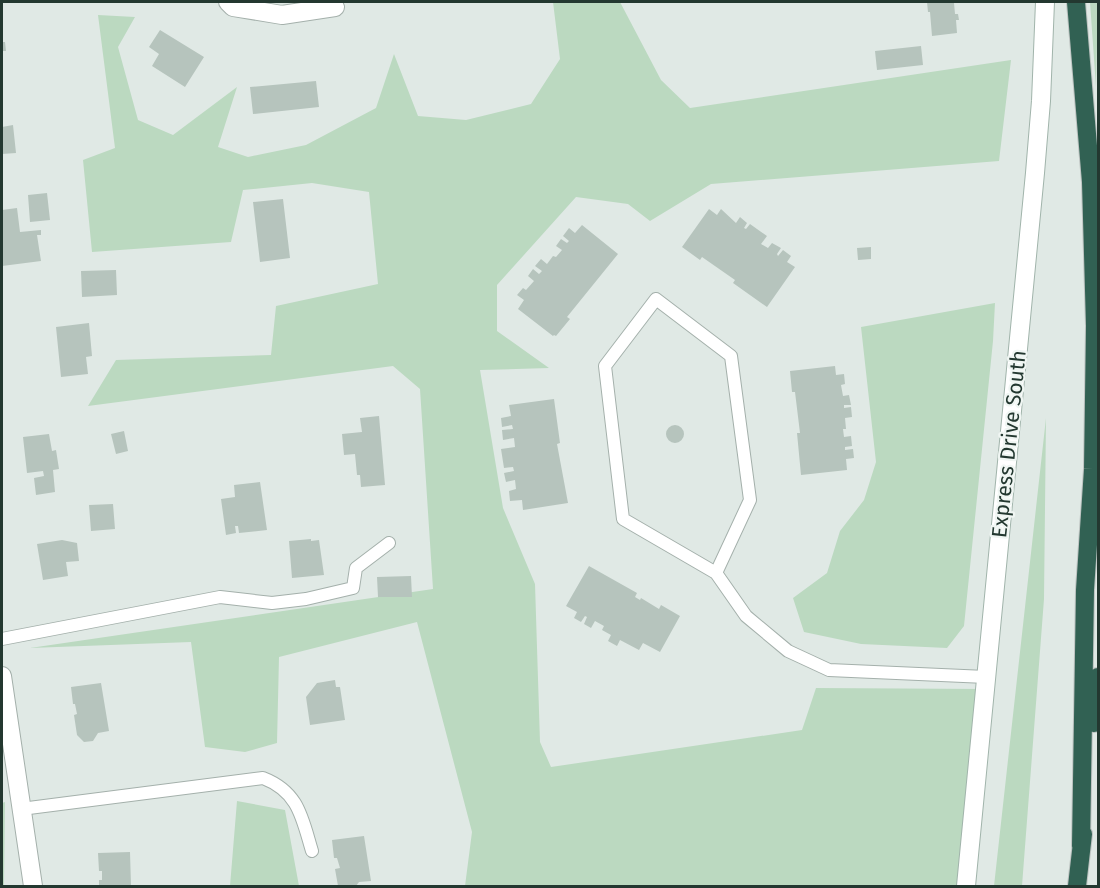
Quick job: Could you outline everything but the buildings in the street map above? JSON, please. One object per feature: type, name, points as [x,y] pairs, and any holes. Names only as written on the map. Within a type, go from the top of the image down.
[{"type":"highway","points":[[1076,2],[1091,182],[1095,326],[1094,457],[1086,590],[1081,846]]},
{"type":"highway","points":[[1077,886],[1098,677]]},
{"type":"main road","points":[[228,2],[233,7],[282,15],[334,7]]},
{"type":"main road","name":"Express Drive South","points":[[966,886],[1035,173],[1045,2]]},
{"type":"main road","points":[[2,676],[33,886]]},
{"type":"lane","points":[[716,573],[750,500],[731,356],[656,299],[605,366],[623,519],[716,573],[746,616],[788,651],[829,670],[986,677]]},
{"type":"lane","points":[[2,639],[219,597],[272,603],[306,599],[352,588],[356,568],[389,543]]},
{"type":"lane","points":[[21,809],[263,778],[283,787],[298,805],[312,851]]},
{"type":"green space","points":[[553,2],[620,2],[661,80],[690,108],[1011,60],[999,161],[711,184],[650,221],[628,204],[576,197],[497,285],[497,331],[549,368],[480,370],[503,508],[535,584],[540,742],[551,767],[802,730],[816,688],[985,689],[963,886],[465,886],[472,832],[417,622],[279,657],[277,743],[245,752],[205,747],[191,642],[30,648],[433,589],[420,389],[393,366],[88,406],[116,360],[271,355],[276,306],[378,284],[369,192],[312,183],[243,190],[231,242],[92,252],[83,160],[115,148],[98,15],[135,17],[118,47],[138,120],[173,135],[237,87],[218,147],[248,157],[306,145],[376,108],[394,54],[418,116],[466,120],[531,104],[560,59]]},
{"type":"green space","points":[[1090,2],[1098,2],[1096,87]]},
{"type":"green space","points":[[995,303],[964,626],[947,648],[861,644],[804,632],[793,598],[827,573],[840,531],[864,500],[876,462],[861,327]]},
{"type":"green space","points":[[1046,418],[1044,599],[1022,886],[994,886]]},
{"type":"green space","points":[[237,801],[285,810],[299,886],[230,886]]},
{"type":"green space","points":[[5,802],[4,886],[2,886],[2,803]]}]
